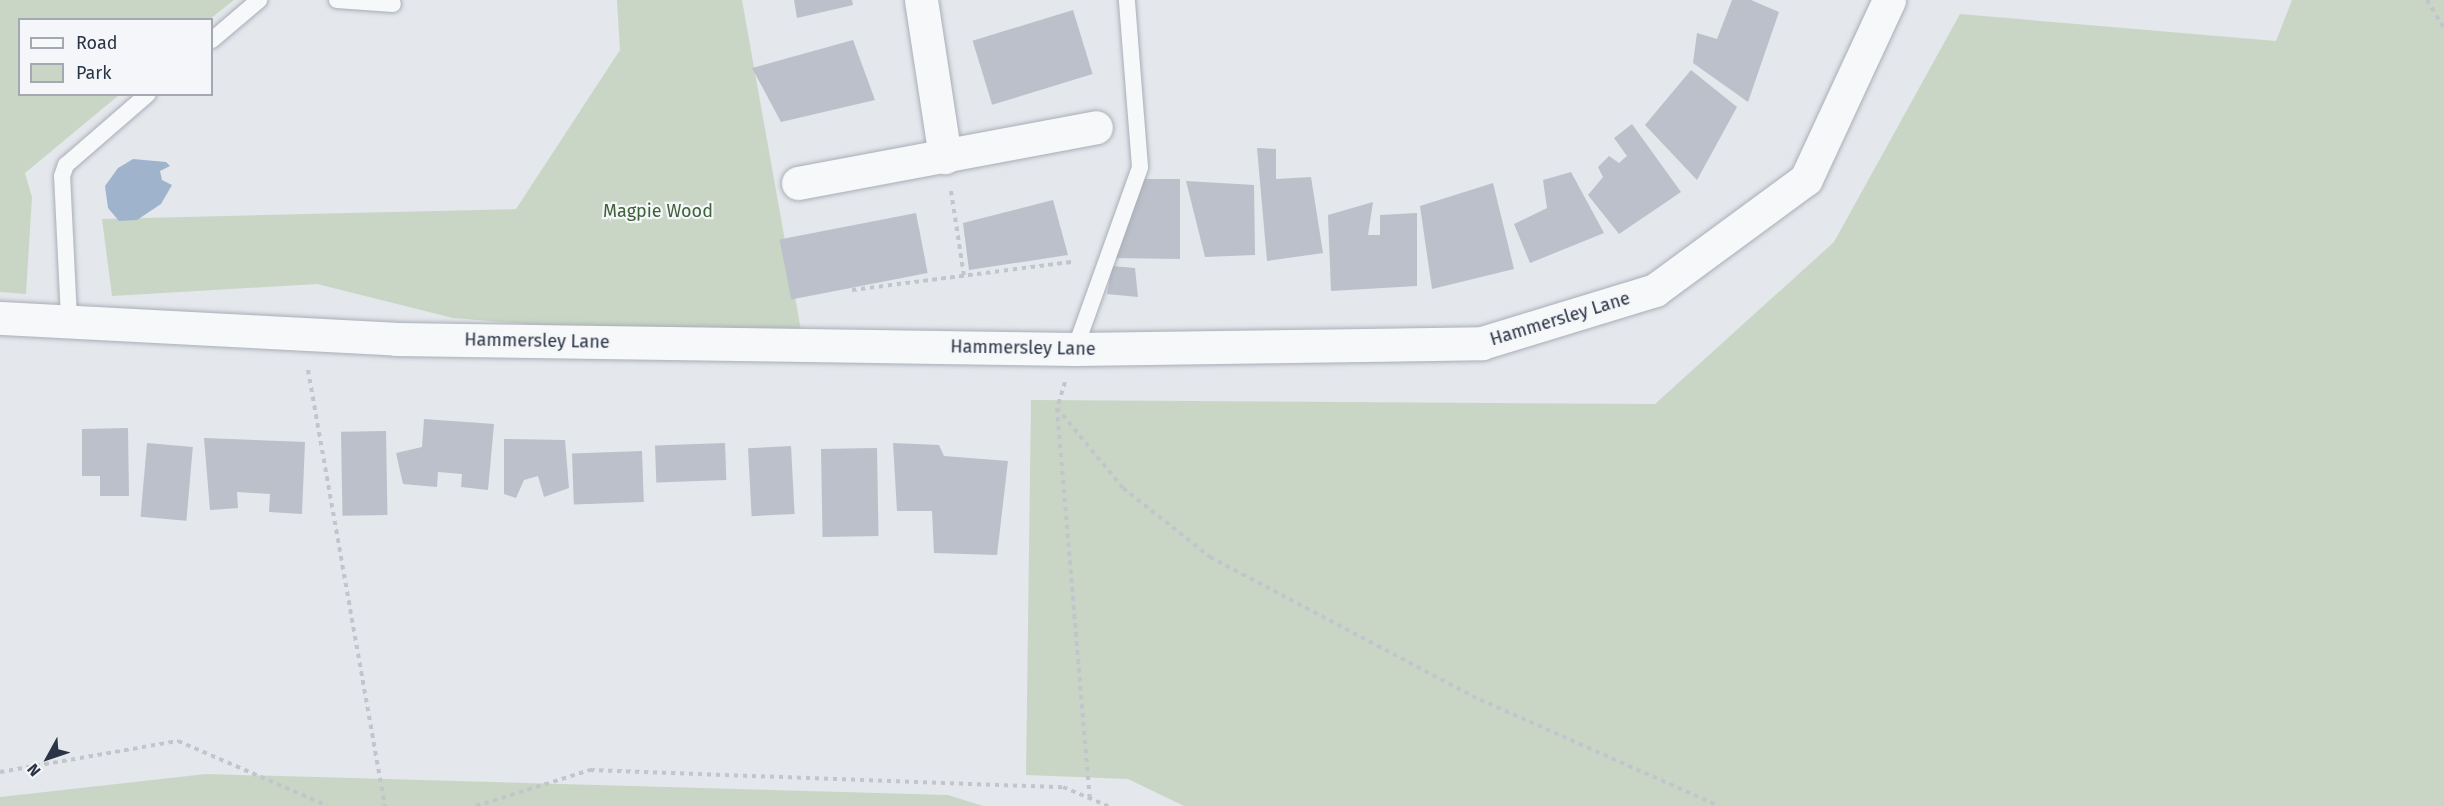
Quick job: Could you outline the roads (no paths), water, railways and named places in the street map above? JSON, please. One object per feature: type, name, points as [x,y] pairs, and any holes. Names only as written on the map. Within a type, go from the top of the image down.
[{"type":"street","points":[[921,0],[945,157]]},
{"type":"street","name":"Hammersley Lane","points":[[0,318],[69,318],[293,332],[1075,350],[1482,343],[1655,290],[1806,179],[1889,0]]},
{"type":"street","points":[[798,183],[1096,128]]},
{"type":"lane","points":[[213,39],[259,0]]},
{"type":"lane","points":[[337,0],[393,3]]},
{"type":"lane","points":[[1075,350],[1140,167],[1126,0]]},
{"type":"lane","points":[[69,318],[62,176],[66,165],[146,96]]},
{"type":"water","points":[[133,159],[166,162],[170,166],[160,171],[162,180],[172,185],[161,204],[137,220],[119,221],[108,208],[105,186],[118,168]]},
{"type":"park label","name":"Magpie Wood","points":[[658,211]]}]
